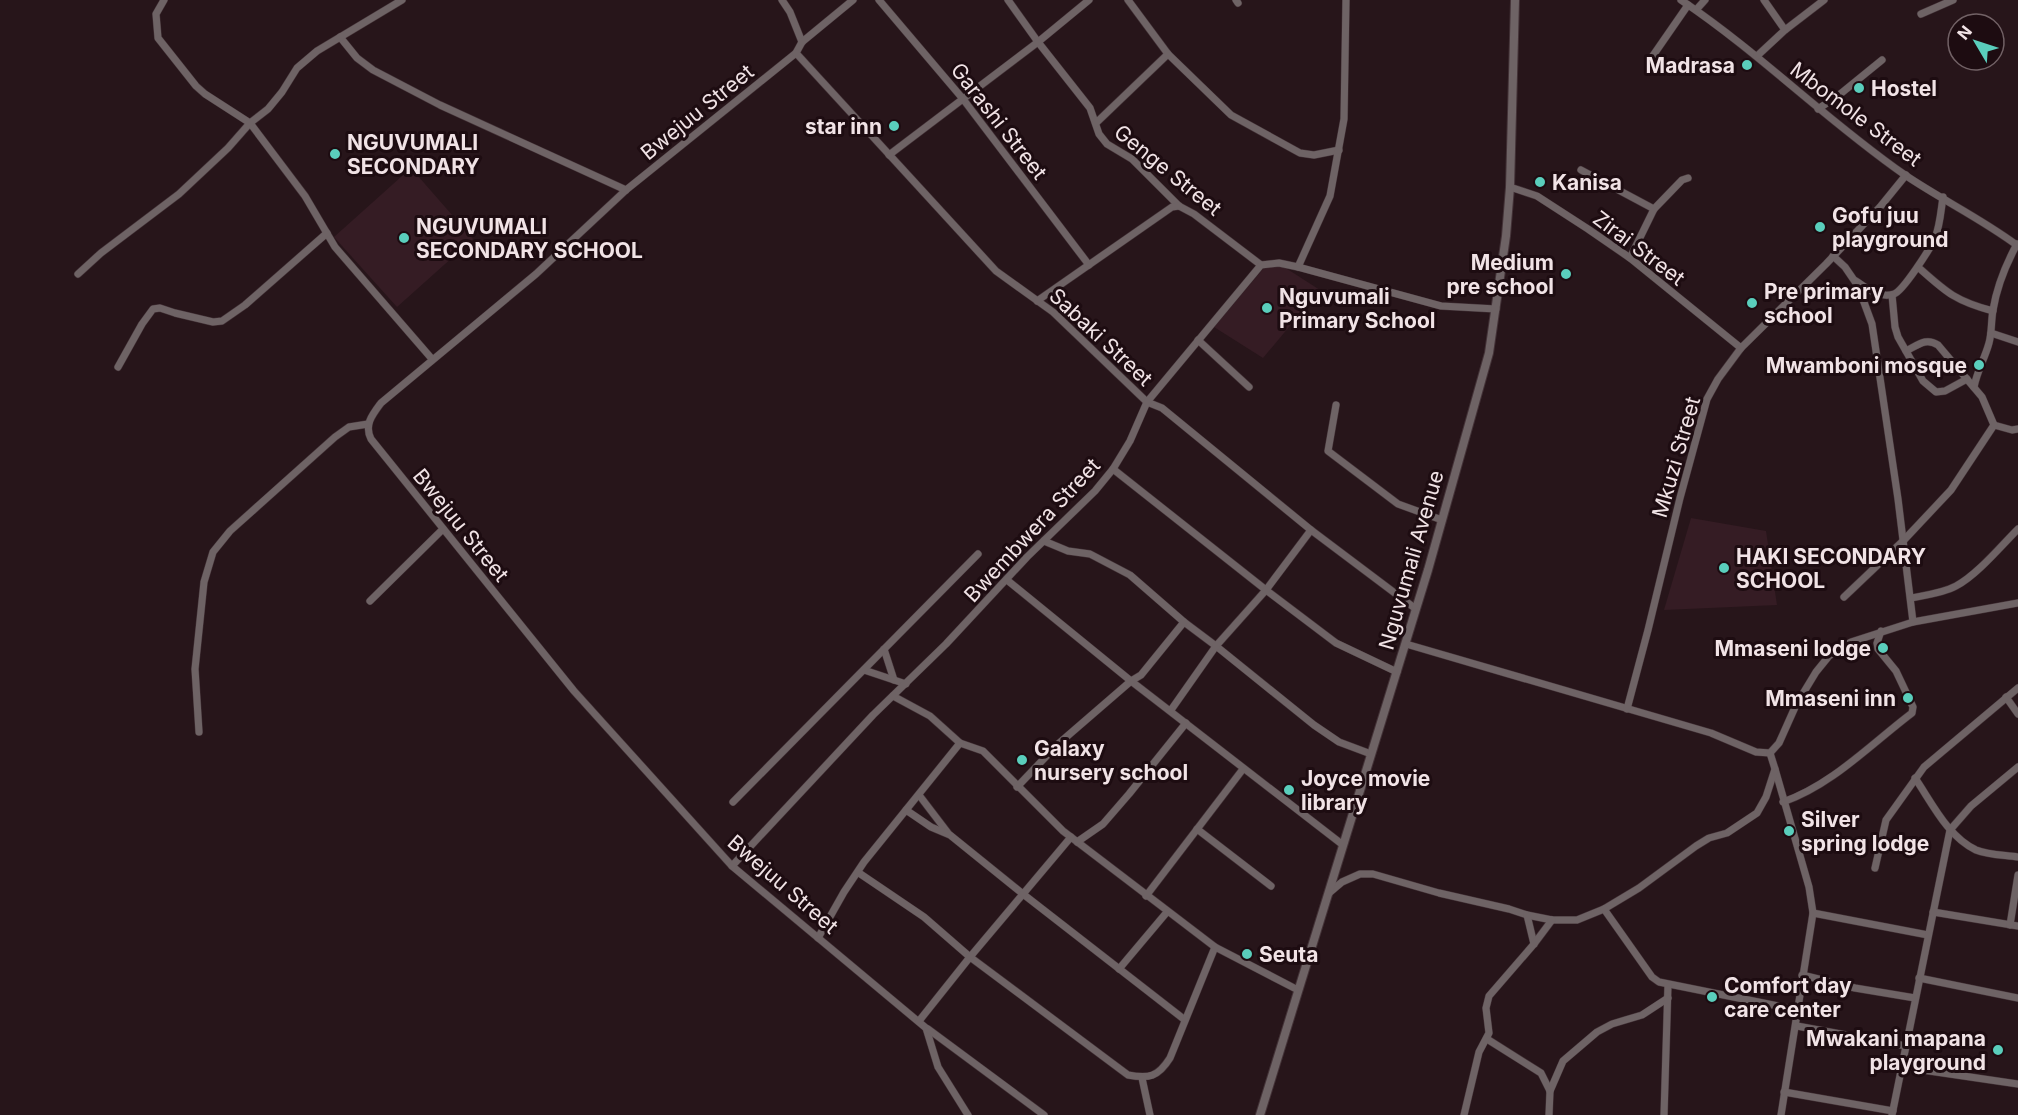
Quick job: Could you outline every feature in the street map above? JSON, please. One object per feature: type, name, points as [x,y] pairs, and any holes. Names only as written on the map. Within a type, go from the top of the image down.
[{"type":"street","points":[[164,0],[156,14],[158,38],[196,86],[250,123],[305,196],[335,247],[432,359]]},
{"type":"street","points":[[78,274],[101,253],[179,194],[228,148],[250,123],[268,109],[297,68],[317,51],[402,0]]},
{"type":"street","points":[[782,0],[790,12],[802,42]]},
{"type":"street","name":"Bwejuu Street","points":[[853,0],[802,42],[796,53],[626,190],[536,274],[381,403],[368,424],[368,432],[371,439],[442,529],[574,691],[732,866],[926,1028],[938,1067],[967,1114]]},
{"type":"street","name":"Garashi Street","points":[[879,0],[963,99],[1089,265]]},
{"type":"street","name":"Genge Street","points":[[1008,0],[1090,108],[1099,134],[1107,144],[1132,159],[1179,206],[1194,214],[1261,265]]},
{"type":"street","points":[[889,155],[1038,42],[1089,0]]},
{"type":"street","points":[[1128,0],[1168,54],[1231,115],[1300,153],[1314,155],[1338,150]]},
{"type":"street","points":[[1298,267],[1330,196],[1344,119],[1346,0]]},
{"type":"street","name":"Nguvumali Avenue","points":[[1260,1115],[1406,644],[1489,353],[1506,236],[1510,187],[1515,0]]},
{"type":"street","name":"Mbomole Street","points":[[1681,0],[1757,56],[1818,109],[1906,175],[1974,215],[2017,245]]},
{"type":"street","points":[[1696,10],[1705,0]]},
{"type":"street","points":[[1764,0],[1785,30]]},
{"type":"street","points":[[1757,56],[1785,30],[1824,0]]},
{"type":"street","points":[[1921,14],[1953,0]]},
{"type":"street","points":[[1652,57],[1688,5]]},
{"type":"street","points":[[340,37],[357,58],[373,70],[440,105],[626,190]]},
{"type":"street","name":"Sabaki Street","points":[[796,53],[996,271],[1053,312],[1147,402],[1162,408],[1311,530],[1416,609]]},
{"type":"street","points":[[1096,123],[1168,54]]},
{"type":"street","points":[[1818,109],[1882,60]]},
{"type":"street","points":[[1581,170],[1654,209]]},
{"type":"street","name":"Mkuzi Street","points":[[1627,709],[1707,399],[1718,379],[1741,348],[1880,207],[1906,175]]},
{"type":"street","points":[[1630,258],[1654,209],[1682,180],[1688,178]]},
{"type":"street","name":"Zirai Street","points":[[1510,187],[1537,196],[1630,258],[1741,348]]},
{"type":"street","points":[[1853,279],[1876,293],[1892,295],[1898,292],[1918,267],[1935,237],[1943,197]]},
{"type":"street","points":[[1037,301],[1172,207],[1179,206]]},
{"type":"street","points":[[118,367],[153,309],[160,308],[213,322],[222,321],[244,305],[327,233]]},
{"type":"street","points":[[1974,387],[1991,333],[2001,275],[2017,245]]},
{"type":"street","points":[[1833,256],[1845,267],[1858,286],[1872,324],[1904,540],[1913,622]]},
{"type":"street","points":[[1261,265],[1279,263],[1298,267],[1441,306],[1496,309]]},
{"type":"street","name":"Bwembwera Street","points":[[732,866],[892,696],[1095,491],[1113,469],[1130,441],[1147,402],[1261,265]]},
{"type":"street","points":[[1918,267],[1949,294],[1966,304],[1993,311]]},
{"type":"street","points":[[1892,295],[1895,327],[1923,381],[1936,392],[1945,391],[1967,379]]},
{"type":"street","points":[[1991,333],[2018,342]]},
{"type":"street","points":[[1198,340],[1249,387]]},
{"type":"street","points":[[1906,351],[1927,340],[1938,345],[1982,397],[1994,425]]},
{"type":"street","points":[[1336,405],[1328,451],[1398,504],[1442,520]]},
{"type":"street","points":[[199,732],[195,669],[204,582],[213,552],[230,531],[335,436],[349,427],[368,424]]},
{"type":"street","points":[[1844,597],[1904,540],[1951,490],[1994,425]]},
{"type":"street","points":[[1994,425],[2012,430],[2018,429]]},
{"type":"street","points":[[1113,469],[1336,643],[1397,672]]},
{"type":"street","points":[[370,601],[442,529]]},
{"type":"street","points":[[1911,598],[1959,585],[2018,529]]},
{"type":"street","points":[[1171,710],[1216,646],[1266,590],[1311,530]]},
{"type":"street","points":[[1044,541],[1068,551],[1090,554],[1130,574],[1184,622],[1314,725],[1339,742],[1371,754]]},
{"type":"street","points":[[733,802],[978,554]]},
{"type":"street","points":[[1007,580],[1131,681],[1343,845]]},
{"type":"street","points":[[1770,753],[1779,743],[1796,705],[1816,672],[1829,656],[1851,642],[1913,622],[2018,603]]},
{"type":"street","points":[[1017,787],[1057,745],[1141,675],[1184,622]]},
{"type":"street","points":[[1783,802],[1803,795],[1836,773],[1912,713],[1913,707],[1896,670],[1878,649],[1877,643],[1881,631]]},
{"type":"street","points":[[1406,644],[1710,733],[1756,752],[1770,753]]},
{"type":"street","points":[[884,649],[894,680]]},
{"type":"street","points":[[864,670],[906,684]]},
{"type":"street","points":[[1875,868],[1886,820],[1915,778],[1924,767],[2018,688]]},
{"type":"street","points":[[892,696],[930,716],[960,743],[983,751],[1017,787],[1074,840],[1215,947],[1298,990]]},
{"type":"street","points":[[2006,697],[2018,714]]},
{"type":"street","points":[[919,1021],[1023,894],[1074,840],[1103,824],[1186,723]]},
{"type":"street","points":[[818,938],[864,862],[960,743]]},
{"type":"street","points":[[1770,753],[1809,886],[1812,913],[1797,1026],[1781,1115]]},
{"type":"street","points":[[1784,1092],[1893,1113],[1950,830],[1971,806],[2018,767]]},
{"type":"street","points":[[1146,896],[1243,769]]},
{"type":"street","points":[[1327,895],[1342,882],[1360,874],[1373,874],[1527,915],[1552,920],[1577,920],[1604,909],[1640,888],[1696,846],[1709,838],[1727,833],[1757,813],[1766,797],[1774,769]]},
{"type":"street","points":[[1915,778],[1950,830],[1962,842],[1978,851],[2018,857]]},
{"type":"street","points":[[919,795],[950,835],[1185,1020]]},
{"type":"street","points":[[906,810],[931,827],[950,835]]},
{"type":"street","points":[[1197,829],[1271,886]]},
{"type":"street","points":[[859,873],[924,917],[970,957],[1128,1075],[1142,1078],[1155,1075],[1162,1070],[1170,1058],[1215,947]]},
{"type":"street","points":[[1933,912],[2014,926],[2018,875]]},
{"type":"street","points":[[1604,909],[1652,977],[1659,982],[1668,986],[1798,1010]]},
{"type":"street","points":[[1119,969],[1167,912]]},
{"type":"street","points":[[1812,913],[1928,935]]},
{"type":"street","points":[[1527,915],[1534,944]]},
{"type":"street","points":[[1464,1115],[1479,1052],[1487,1040],[1490,1026],[1486,1008],[1489,996],[1552,920]]},
{"type":"street","points":[[1802,975],[1856,988],[1915,998]]},
{"type":"street","points":[[1919,978],[2018,998]]},
{"type":"street","points":[[1664,1115],[1668,986]]},
{"type":"street","points":[[1549,1115],[1550,1091],[1563,1061],[1597,1032],[1612,1024],[1642,1015],[1668,998]]},
{"type":"street","points":[[1797,1026],[1906,1046]]},
{"type":"street","points":[[926,1028],[1044,1115]]},
{"type":"street","points":[[1487,1040],[1541,1073],[1550,1091]]},
{"type":"street","points":[[1902,1067],[2018,1084]]},
{"type":"street","points":[[1142,1078],[1150,1115]]},
{"type":"shaded area","name":"NGUVUMALI SECONDARY SCHOOL","points":[[411,168],[473,239],[397,307],[334,237]]},
{"type":"shaded area","name":"Nguvumali Primary School","points":[[1281,265],[1320,290],[1263,358],[1214,327],[1263,269]]},
{"type":"shaded area","name":"HAKI SECONDARY SCHOOL","points":[[1691,518],[1766,531],[1777,605],[1664,610]]},
{"type":"place","name":"Madrasa","points":[[1747,65]]},
{"type":"place","name":"Hostel","points":[[1859,88]]},
{"type":"place","name":"star inn","points":[[894,126]]},
{"type":"place","name":"NGUVUMALI SECONDARY","points":[[335,154]]},
{"type":"place","name":"Kanisa","points":[[1540,182]]},
{"type":"place","name":"Gofu juu playground","points":[[1820,227]]},
{"type":"place","name":"NGUVUMALI SECONDARY SCHOOL","points":[[404,238]]},
{"type":"place","name":"Medium pre school","points":[[1566,274]]},
{"type":"place","name":"Pre primary school","points":[[1752,303]]},
{"type":"place","name":"Nguvumali Primary School","points":[[1267,308]]},
{"type":"place","name":"Mwamboni mosque","points":[[1979,365]]},
{"type":"place","name":"HAKI SECONDARY SCHOOL","points":[[1724,568]]},
{"type":"place","name":"Mmaseni lodge","points":[[1883,648]]},
{"type":"place","name":"Mmaseni inn","points":[[1908,698]]},
{"type":"place","name":"Galaxy nursery school","points":[[1022,760]]},
{"type":"place","name":"Joyce movie library","points":[[1289,790]]},
{"type":"place","name":"Silver spring lodge","points":[[1789,831]]},
{"type":"place","name":"Seuta","points":[[1247,954]]},
{"type":"place","name":"Comfort day care center","points":[[1712,997]]},
{"type":"place","name":"Mwakani mapana playground","points":[[1998,1050]]}]
